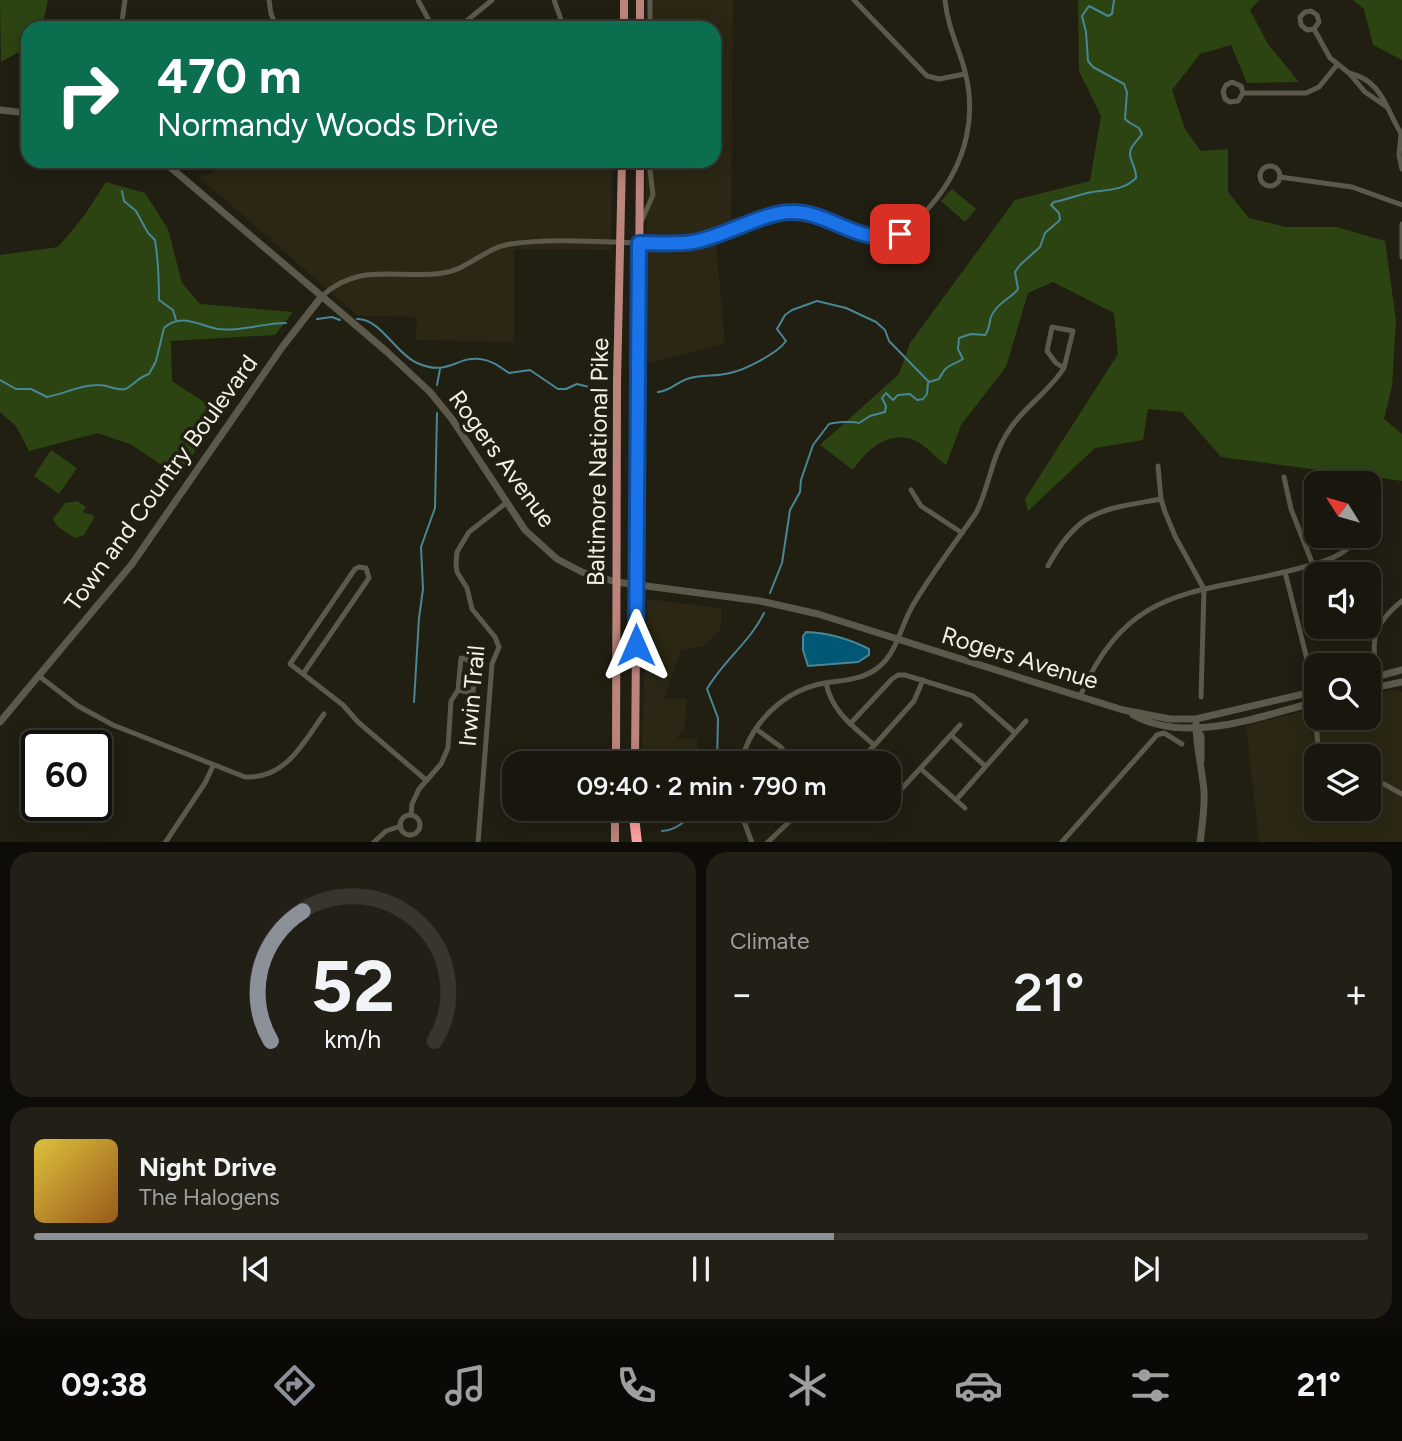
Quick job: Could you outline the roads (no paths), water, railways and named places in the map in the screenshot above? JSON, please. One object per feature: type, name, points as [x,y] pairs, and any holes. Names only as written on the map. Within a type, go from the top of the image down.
[{"type":"highway","points":[[634,821],[635,842]]},
{"type":"main road","points":[[624,0],[624,21]]},
{"type":"main road","points":[[640,0],[640,21]]},
{"type":"main road","points":[[0,110],[21,112]]},
{"type":"main road","name":"Rogers Avenue","points":[[171,168],[430,392],[452,419],[525,530],[547,551],[572,568],[636,586],[776,604],[818,614],[1123,710],[1161,726],[1196,723]]},
{"type":"main road","name":"Baltimore National Pike","points":[[616,751],[622,168]]},
{"type":"main road","name":"Baltimore National Pike","points":[[635,751],[640,168]]},
{"type":"main road","name":"Town and Country Boulevard","points":[[0,722],[132,564],[283,346],[322,296]]},
{"type":"main road","points":[[1381,675],[1402,670]]},
{"type":"main road","points":[[1381,687],[1402,682]]},
{"type":"main road","points":[[1196,723],[1304,695]]},
{"type":"main road","points":[[1196,723],[1241,721],[1304,705]]},
{"type":"main road","points":[[1196,723],[1195,738],[1204,795],[1200,842]]},
{"type":"main road","points":[[612,842],[615,821]]},
{"type":"street","points":[[122,21],[125,0]]},
{"type":"street","points":[[269,0],[274,21]]},
{"type":"street","points":[[418,0],[429,21]]},
{"type":"street","points":[[466,21],[492,0]]},
{"type":"street","points":[[554,0],[562,21]]},
{"type":"street","points":[[650,0],[650,21]]},
{"type":"street","points":[[854,0],[921,72],[939,79],[965,74]]},
{"type":"street","points":[[322,296],[339,283],[363,275],[447,272],[490,250],[510,244],[694,242],[793,212],[808,214],[864,236],[883,238],[900,234],[915,223],[939,196],[959,163],[967,137],[970,97],[945,0]]},
{"type":"street","points":[[1314,29],[1325,53],[1349,73],[1365,92],[1387,107]]},
{"type":"street","points":[[1243,93],[1306,93],[1320,87],[1337,65]]},
{"type":"street","points":[[1349,73],[1373,83],[1399,122],[1399,155],[1402,169]]},
{"type":"street","points":[[640,225],[653,195],[650,168]]},
{"type":"street","points":[[1280,177],[1352,187],[1402,205]]},
{"type":"street","points":[[1402,224],[1402,257]]},
{"type":"street","points":[[745,751],[756,729],[769,713],[791,694],[866,675],[881,665],[898,640],[914,603],[982,503],[995,457],[1007,433],[1025,410],[1054,383],[1064,368],[1073,331],[1052,327],[1047,351],[1056,363],[1064,368]]},
{"type":"street","points":[[1157,466],[1161,499],[1175,536],[1205,589],[1201,697]]},
{"type":"street","points":[[1284,477],[1290,509],[1312,562]]},
{"type":"street","points":[[911,490],[921,506],[962,533]]},
{"type":"street","points":[[1048,566],[1066,536],[1082,521],[1103,510],[1161,499]]},
{"type":"street","name":"Irwin Trail","points":[[478,842],[492,664],[499,647],[495,637],[472,609],[467,588],[457,572],[456,559],[469,532],[506,503]]},
{"type":"street","points":[[1321,562],[1340,555],[1347,548]]},
{"type":"street","points":[[1080,696],[1104,651],[1138,616],[1165,600],[1180,594],[1304,567]]},
{"type":"street","points":[[303,674],[369,578],[366,568],[355,569],[290,664],[343,705],[358,722],[426,780]]},
{"type":"street","points":[[1285,572],[1305,653]]},
{"type":"street","points":[[1373,653],[1374,636],[1381,622],[1402,601]]},
{"type":"street","points":[[411,815],[415,797],[441,764],[448,748],[451,701],[458,690],[461,658],[475,667],[473,692],[458,690]]},
{"type":"street","points":[[850,724],[894,677],[905,675],[973,696],[1016,733]]},
{"type":"street","points":[[38,676],[102,720],[245,778],[256,778],[277,771],[293,757],[324,714]]},
{"type":"street","points":[[869,751],[914,701],[923,680]]},
{"type":"street","points":[[826,683],[832,702],[850,724],[874,745]]},
{"type":"street","points":[[956,800],[1026,721]]},
{"type":"street","points":[[901,790],[960,725]]},
{"type":"street","points":[[756,729],[783,751]]},
{"type":"street","points":[[1061,842],[1154,738],[1164,733],[1181,744]]},
{"type":"street","points":[[951,735],[985,766]]},
{"type":"street","points":[[165,842],[205,783],[213,765]]},
{"type":"street","points":[[921,769],[965,808]]},
{"type":"street","points":[[1381,783],[1402,794]]},
{"type":"street","points":[[411,815],[417,817],[420,823],[413,834],[404,832],[401,826],[404,818],[411,815]]},
{"type":"street","points":[[745,821],[752,842]]},
{"type":"street","points":[[767,842],[789,821]]},
{"type":"street","points":[[373,842],[386,831],[401,826]]},
{"type":"street","points":[[413,834],[416,841]]},
{"type":"water","points":[[806,632],[846,639],[869,649],[869,655],[858,662],[808,666],[803,650],[803,636]]},
{"type":"waterway","points":[[658,392],[687,379],[730,373],[761,360],[786,341],[777,329],[785,315],[817,301],[846,308],[876,322],[885,330],[889,341],[929,382],[939,379],[947,368],[963,359],[958,349],[959,338],[971,334],[985,335],[996,309],[1018,289],[1015,272],[1040,247],[1045,233],[1060,220],[1059,213],[1051,205],[1087,193],[1119,188],[1136,178],[1130,153],[1142,134],[1139,128],[1125,119],[1127,92],[1124,84],[1093,67],[1088,61],[1082,16],[1089,6],[1108,16],[1112,14],[1114,0]]},
{"type":"waterway","points":[[122,191],[124,201],[136,211],[155,240],[159,300],[173,310],[176,320]]},
{"type":"waterway","points":[[317,319],[332,317],[340,320]]},
{"type":"waterway","points":[[357,319],[373,324],[409,358],[428,367],[445,367],[465,360],[480,359],[492,362],[509,373],[530,370],[558,389],[577,384],[601,390]]},
{"type":"waterway","points":[[0,380],[16,389],[31,389],[47,397],[91,385],[125,389],[149,374],[156,361],[164,328],[170,323],[184,320],[226,330],[286,323]]},
{"type":"waterway","points":[[437,385],[440,369]]},
{"type":"waterway","points":[[770,593],[782,563],[790,510],[800,492],[801,480],[813,445],[829,424],[859,423],[870,416],[885,412],[886,406],[882,398],[886,393],[893,400],[898,395],[910,394],[917,400],[923,399],[927,394],[928,383]]},
{"type":"waterway","points":[[414,702],[423,589],[421,547],[435,508],[437,413]]},
{"type":"waterway","points":[[717,751],[718,718],[707,689],[764,613]]},
{"type":"waterway","points":[[662,831],[674,828],[684,821]]}]
